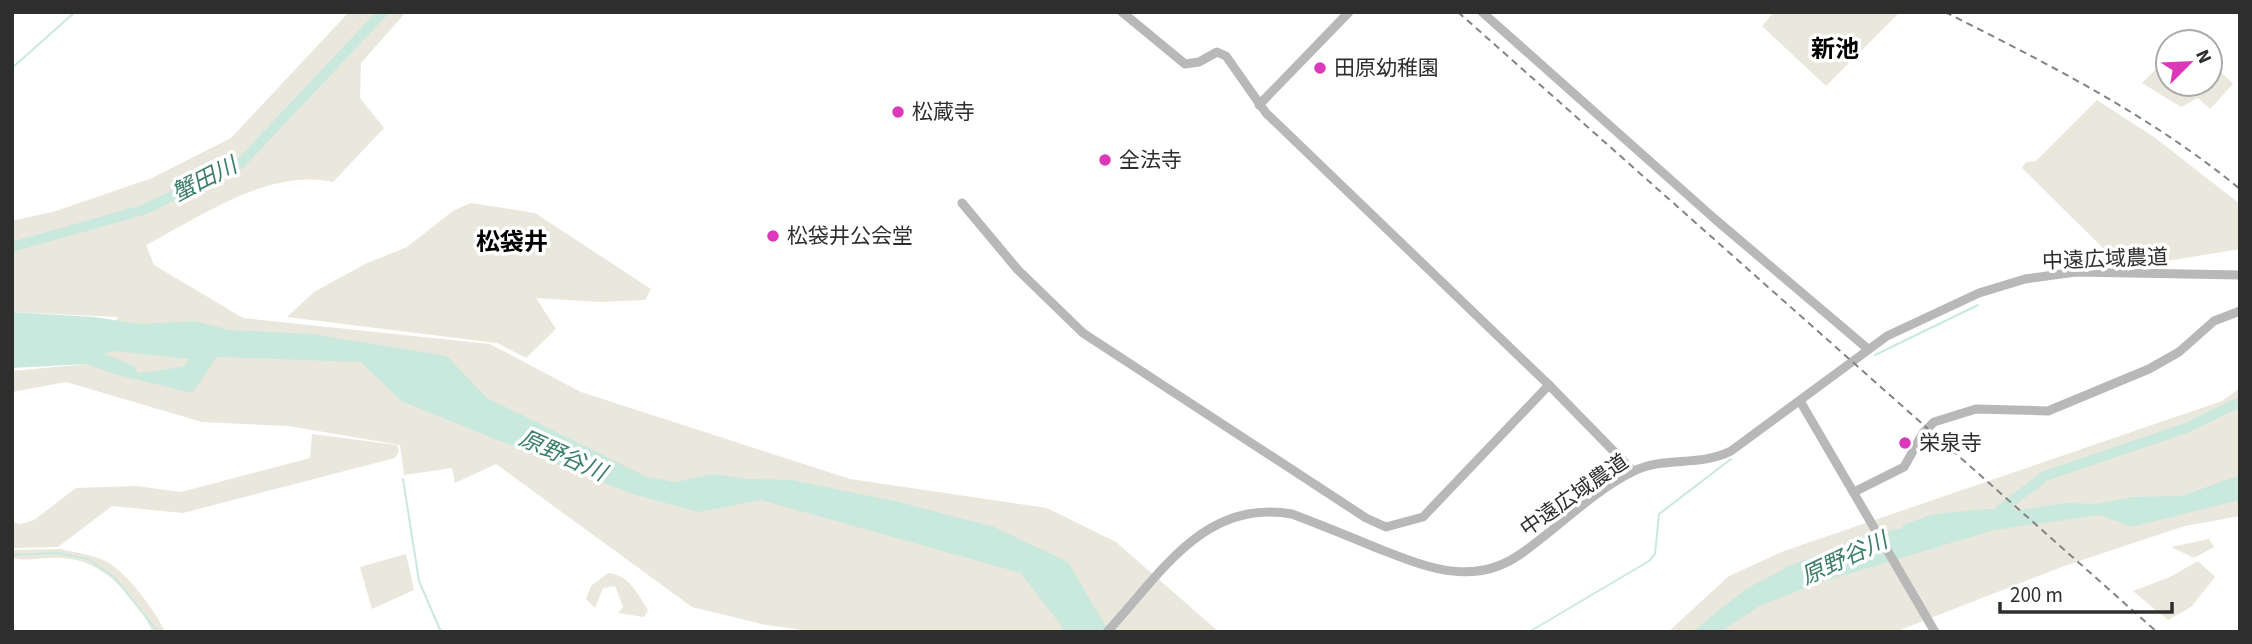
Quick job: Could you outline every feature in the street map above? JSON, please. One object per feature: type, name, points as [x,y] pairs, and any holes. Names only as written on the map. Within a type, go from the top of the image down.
[{"type":"street","points":[[1122,12],[1185,64],[1223,53],[1259,105],[1549,385],[1633,471]]},
{"type":"street","points":[[1259,105],[1349,12]]},
{"type":"street","points":[[1482,12],[1716,220],[1868,349]]},
{"type":"street","points":[[962,204],[1018,270],[1083,333],[1366,518],[1386,527],[1423,516],[1549,385]]},
{"type":"street","name":"中遠広域農道","points":[[1107,632],[1204,530],[1235,515],[1267,510],[1292,514],[1438,571],[1482,571],[1519,555],[1633,471],[1654,464],[1699,463],[1720,457],[1899,329],[1979,293],[2025,279],[2099,272],[2240,275]]},
{"type":"street","points":[[1854,492],[1904,467],[1923,433],[1934,422],[1976,409],[2043,412],[2053,409],[2149,369],[2179,352],[2214,321],[2240,310]]},
{"type":"street","points":[[1800,401],[1935,632]]},
{"type":"shaded area","points":[[349,12],[406,12],[361,63],[360,98],[384,128],[333,182],[309,179],[260,188],[236,197],[146,245],[154,265],[243,318],[490,344],[581,392],[850,479],[1047,508],[1116,542],[1219,632],[811,631],[766,625],[692,607],[496,464],[455,483],[452,468],[404,475],[400,445],[289,426],[202,422],[66,382],[12,392],[12,371],[87,364],[118,317],[12,312],[12,221],[56,211],[152,178],[231,138]]},
{"type":"shaded area","points":[[1774,12],[1900,12],[1826,86],[1762,26]]},
{"type":"shaded area","points":[[2154,71],[2154,90],[2142,83]]},
{"type":"shaded area","points":[[2224,75],[2233,84],[2224,94]]},
{"type":"shaded area","points":[[2166,98],[2198,98],[2181,107]]},
{"type":"shaded area","points":[[2198,98],[2220,98],[2210,109]]},
{"type":"shaded area","points":[[2097,100],[2154,137],[2240,204],[2240,249],[2173,260],[2102,262],[2103,248],[2022,168],[2026,162],[2036,161]]},
{"type":"shaded area","points":[[471,203],[535,213],[651,289],[645,300],[600,302],[536,298],[556,329],[526,358],[497,343],[287,317],[314,292],[365,264],[407,247],[454,210]]},
{"type":"shaded area","points":[[2240,388],[2240,516],[2185,526],[2064,566],[1895,632],[1668,632],[1729,576],[1784,551],[2222,401]]},
{"type":"shaded area","points":[[312,434],[397,445],[399,451],[395,458],[183,513],[112,506],[58,547],[12,548],[12,522],[21,524],[34,520],[76,488],[136,486],[181,492],[310,458]]},
{"type":"shaded area","points":[[2209,539],[2214,547],[2194,558],[2171,547]]},
{"type":"shaded area","points":[[61,549],[98,558],[117,569],[141,594],[165,632],[153,632],[127,594],[105,573],[91,565],[62,558],[12,558],[12,550]]},
{"type":"shaded area","points":[[406,554],[414,590],[372,609],[360,567]]},
{"type":"shaded area","points":[[2198,561],[2215,577],[2191,607],[2168,620],[2133,591],[2170,577]]},
{"type":"shaded area","points":[[608,573],[621,577],[632,586],[648,610],[644,617],[618,613],[623,607],[615,586],[603,588],[595,608],[586,599],[591,586]]},
{"type":"water","points":[[12,312],[94,317],[140,324],[195,321],[229,330],[312,334],[447,356],[487,398],[647,477],[676,482],[714,474],[748,479],[792,480],[899,502],[994,527],[1068,562],[1109,632],[1066,632],[1021,573],[761,500],[699,512],[632,494],[401,401],[361,362],[217,357],[192,393],[114,374],[87,364],[12,368]],"holes":[[[116,351],[189,359],[183,367],[138,373],[135,367],[103,353]]]},
{"type":"water","points":[[2240,475],[2240,500],[2131,527],[2100,515],[1994,530],[1815,584],[1758,607],[1720,632],[1692,632],[1746,589],[1793,564],[1892,530],[2065,503],[2096,504],[2132,497],[2182,496]]},
{"type":"waterway","points":[[12,68],[75,12]]},
{"type":"waterway","name":"蟹田川","points":[[12,247],[143,210],[240,164],[383,12]]},
{"type":"waterway","points":[[1875,355],[1978,305]]},
{"type":"waterway","name":"原野谷川","points":[[1999,511],[2045,476],[2186,428],[2240,402]]},
{"type":"waterway","points":[[1529,632],[1649,561],[1655,554],[1659,514],[1731,459]]},
{"type":"waterway","points":[[403,479],[419,581],[441,632]]},
{"type":"waterway","name":"原野谷川","points":[[1907,529],[1934,519],[2011,512]]},
{"type":"waterway","points":[[12,555],[58,553],[88,559],[114,577],[158,632]]},
{"type":"railway","points":[[1458,12],[2157,632]]},
{"type":"railway","points":[[1945,12],[2060,71],[2134,114],[2206,162],[2240,189]]},
{"type":"place","name":"田原幼稚園","points":[[1320,68]]},
{"type":"place","name":"松蔵寺","points":[[898,112]]},
{"type":"place","name":"全法寺","points":[[1105,160]]},
{"type":"place","name":"松袋井公会堂","points":[[773,236]]},
{"type":"place","name":"栄泉寺","points":[[1905,443]]},
{"type":"district","name":"新池","points":[[1835,49]]},
{"type":"district","name":"松袋井","points":[[512,242]]}]
